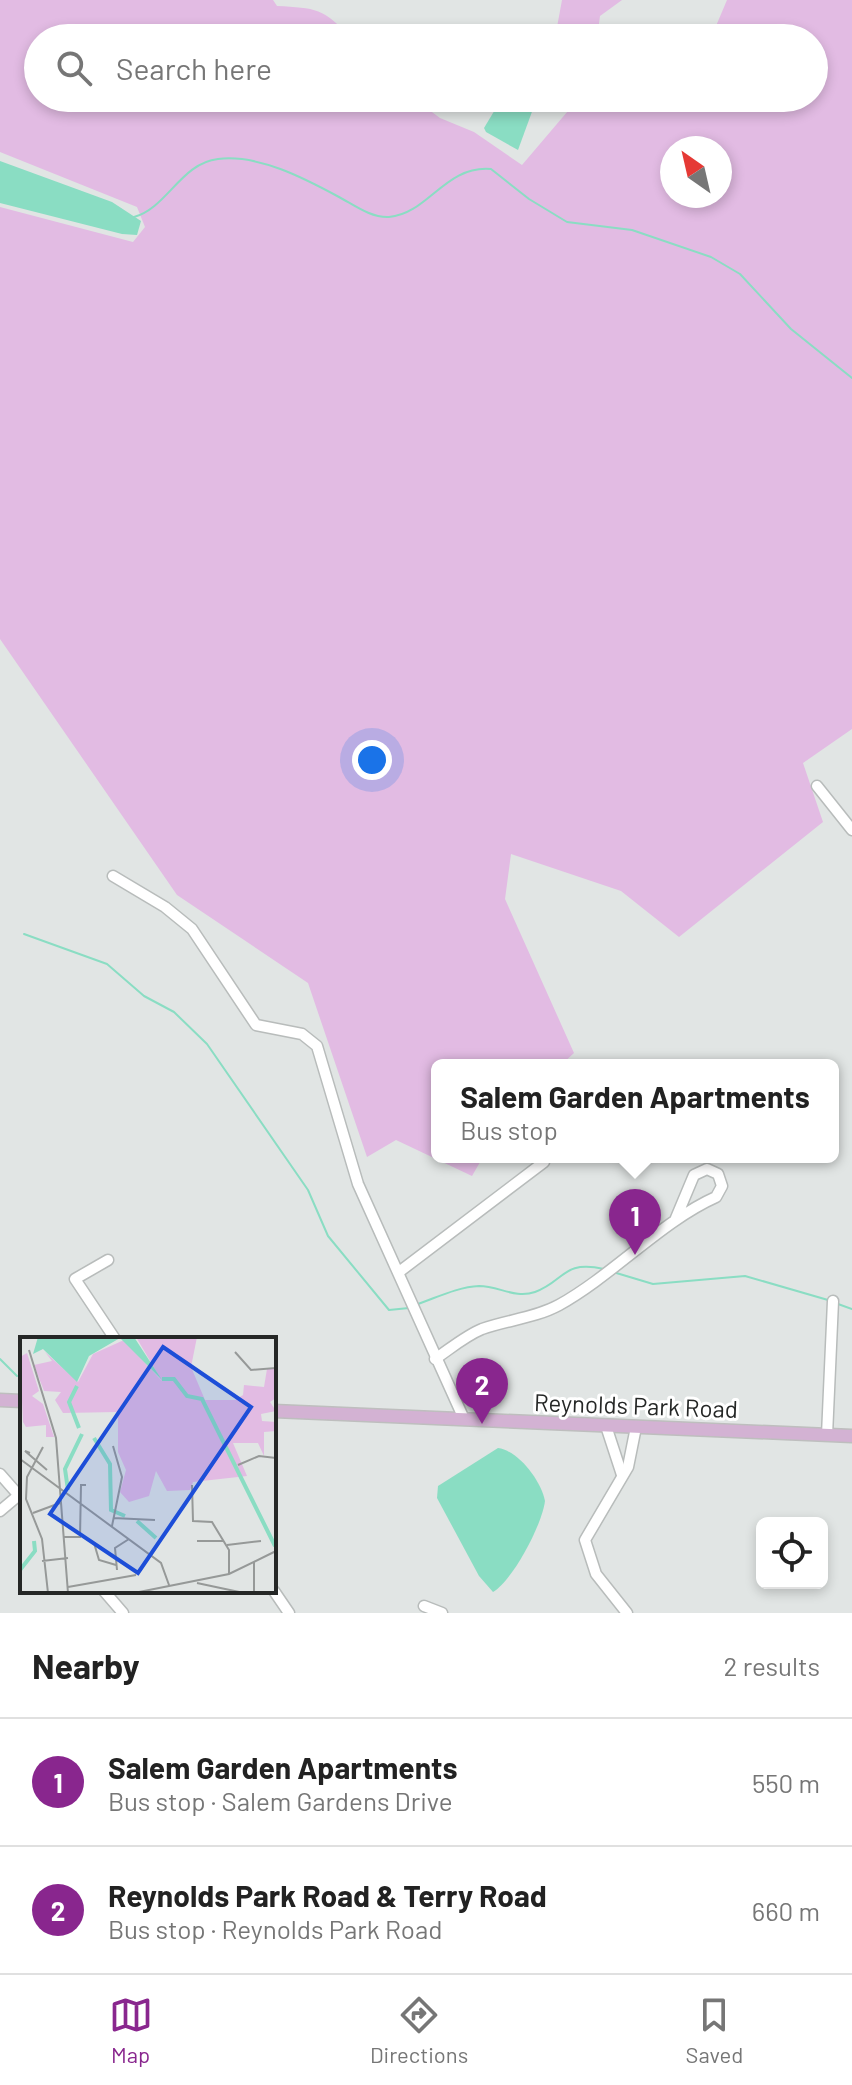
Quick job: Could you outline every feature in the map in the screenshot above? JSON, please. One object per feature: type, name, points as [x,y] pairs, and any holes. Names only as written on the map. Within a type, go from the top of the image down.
[{"type":"main road","points":[[0,1400],[20,1401]]},
{"type":"main road","name":"Reynolds Park Road","points":[[276,1411],[852,1436]]},
{"type":"street","points":[[817,786],[849,826]]},
{"type":"street","points":[[113,876],[165,907],[192,929],[256,1025],[302,1034],[317,1046],[358,1184],[427,1330],[435,1359],[464,1419]]},
{"type":"street","points":[[399,1272],[543,1163]]},
{"type":"street","points":[[435,1359],[479,1330],[557,1306],[644,1247],[676,1218],[704,1200],[716,1197],[721,1190],[718,1174],[700,1171],[694,1175],[676,1218]]},
{"type":"street","points":[[691,1186],[694,1194],[704,1200]]},
{"type":"street","points":[[108,1260],[75,1279],[114,1337]]},
{"type":"street","points":[[827,1435],[833,1301]]},
{"type":"street","points":[[606,1426],[622,1475]]},
{"type":"street","points":[[627,1613],[596,1574],[585,1540],[628,1467],[636,1427]]},
{"type":"street","points":[[0,1474],[20,1497],[0,1511]]},
{"type":"street","points":[[106,1593],[123,1613]]},
{"type":"street","points":[[275,1593],[289,1613]]},
{"type":"street","points":[[424,1606],[442,1613]]},
{"type":"shaded area","points":[[0,0],[273,0],[277,6],[326,15],[336,24],[24,24],[24,112],[432,112],[474,132],[522,165],[567,112],[828,112],[828,24],[717,24],[727,0],[852,0],[852,729],[803,763],[823,822],[679,937],[621,891],[511,854],[505,899],[574,1053],[568,1059],[431,1059],[431,1157],[396,1140],[367,1157],[308,983],[177,895],[0,639],[0,207],[133,242],[145,227],[137,207],[0,152]]},
{"type":"shaded area","points":[[562,0],[622,0],[600,16],[599,24],[558,24]]},
{"type":"shaded area","points":[[494,112],[532,112],[518,150],[484,128]]},
{"type":"shaded area","points":[[0,161],[112,202],[141,221],[137,235],[122,234],[0,203]]},
{"type":"shaded area","points":[[445,1163],[480,1163],[472,1176]]},
{"type":"shaded area","points":[[498,1448],[514,1455],[528,1468],[545,1501],[525,1551],[509,1576],[493,1592],[479,1576],[437,1498],[438,1486]]},
{"type":"waterway","points":[[134,217],[156,205],[194,168],[218,159],[249,160],[280,169],[382,217],[403,214],[415,208],[461,174],[491,169],[529,199],[567,222],[632,230],[711,257],[740,274],[791,329],[852,378]]},
{"type":"waterway","points":[[24,934],[107,964],[144,996],[174,1012],[207,1044],[308,1190],[328,1236],[389,1310],[409,1308]]},
{"type":"waterway","points":[[418,1304],[456,1290],[479,1286],[528,1294],[572,1269],[604,1269]]},
{"type":"waterway","points":[[613,1272],[653,1284],[745,1276],[828,1300]]},
{"type":"waterway","points":[[838,1304],[852,1309]]},
{"type":"waterway","points":[[0,1359],[17,1376]]},
{"type":"place","name":"Salem Garden Apartments","points":[[635,1255]]},
{"type":"place","name":"Reynolds Park Road & Terry Road","points":[[482,1424]]}]
